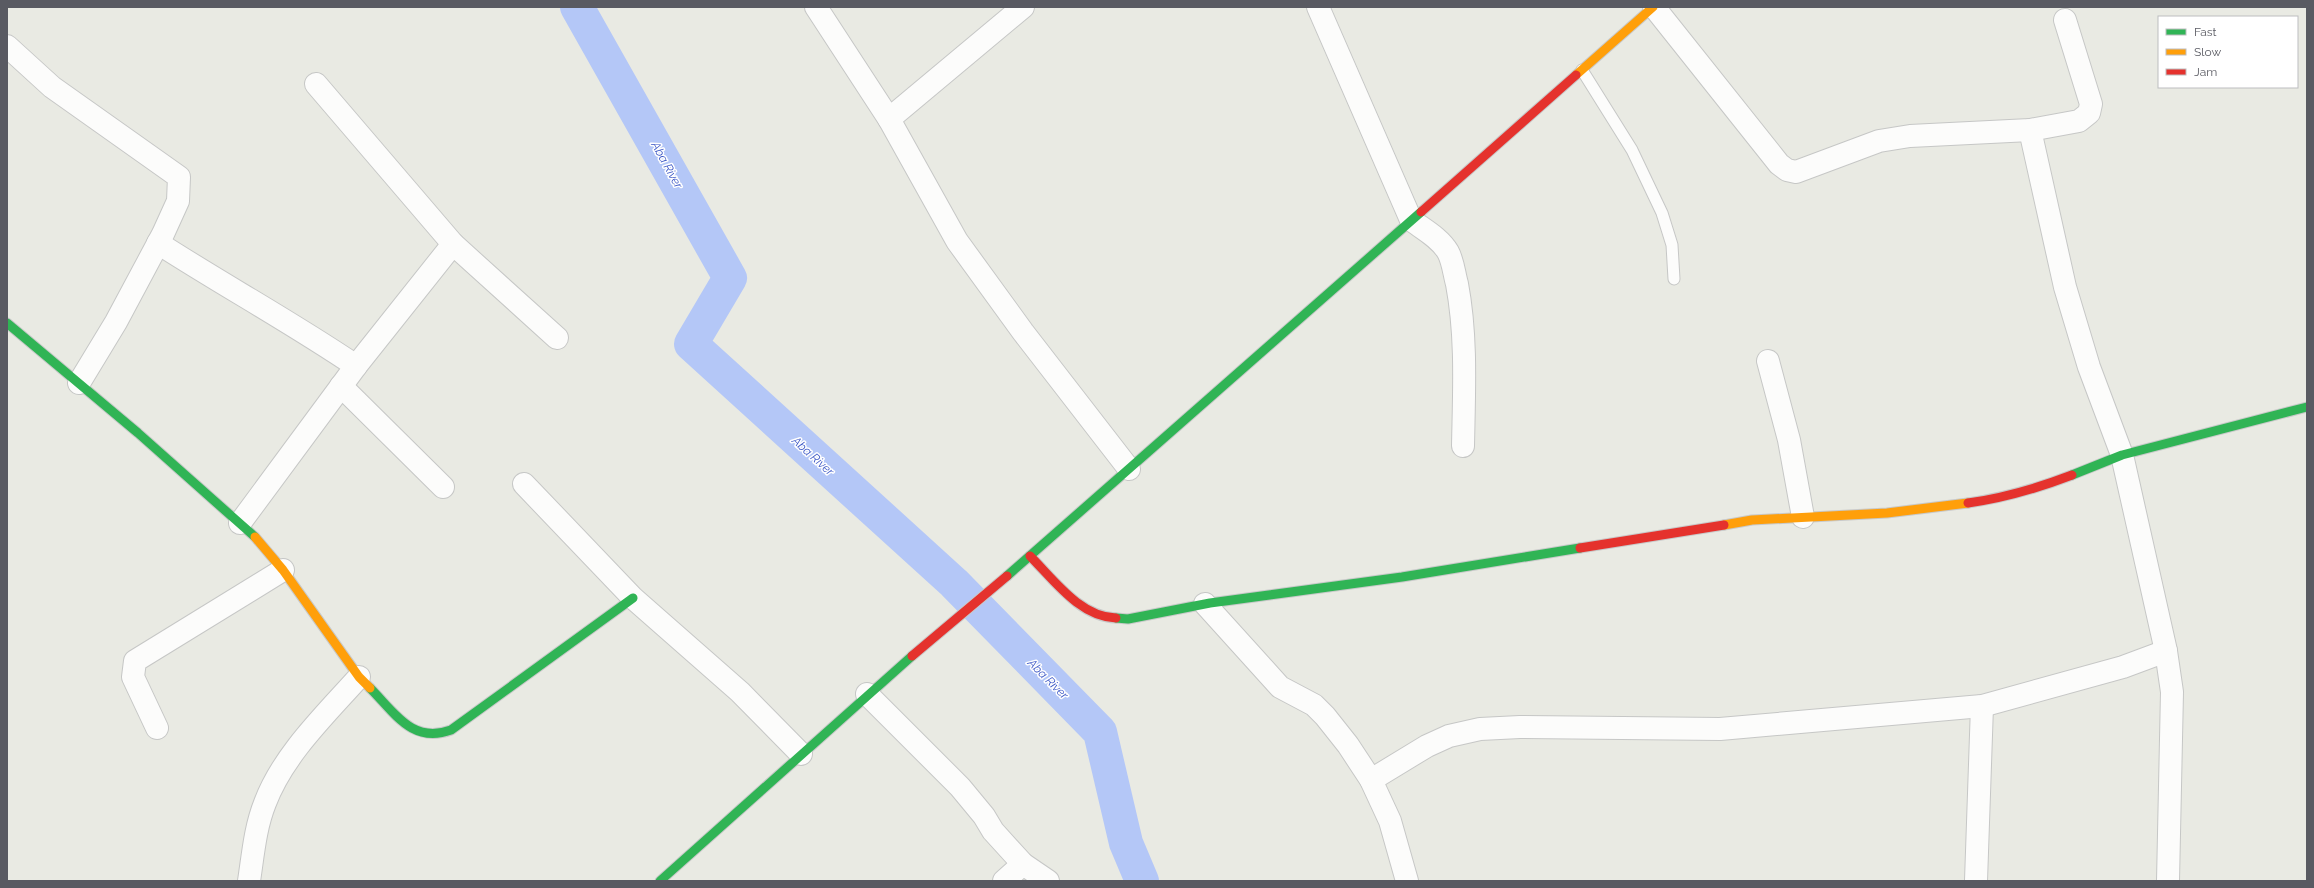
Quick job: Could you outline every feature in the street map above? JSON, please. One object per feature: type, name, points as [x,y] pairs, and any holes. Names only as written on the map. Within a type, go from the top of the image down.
[{"type":"street","points":[[816,7],[889,118],[957,241],[1023,332],[1129,468]]},
{"type":"street","points":[[1318,7],[1411,220],[1436,239],[1447,251],[1453,266],[1460,300],[1465,360],[1463,446]]},
{"type":"street","points":[[660,881],[867,694],[1030,556],[1654,7],[1778,164],[1787,170],[1796,172],[1879,141],[1910,136],[2030,130],[2079,121],[2089,113],[2091,104],[2065,20]]},
{"type":"street","points":[[889,118],[1021,8]]},
{"type":"street","points":[[7,46],[52,87],[179,178],[178,201],[158,244],[116,322],[79,382]]},
{"type":"street","points":[[316,84],[453,244],[557,338]]},
{"type":"street","points":[[2030,130],[2065,287],[2089,367],[2122,455],[2166,651],[2172,692],[2168,881]]},
{"type":"street","points":[[158,244],[217,281],[302,330],[356,366]]},
{"type":"street","points":[[240,523],[356,366],[453,244]]},
{"type":"street","points":[[7,324],[79,382],[258,540],[282,570],[359,677],[407,724],[422,734],[437,735],[451,730],[619,610],[633,598]]},
{"type":"street","points":[[1768,361],[1789,440],[1803,517]]},
{"type":"street","points":[[341,386],[443,487]]},
{"type":"street","points":[[1030,556],[1089,611],[1108,618],[1128,619],[1205,604],[1402,578],[1752,520],[1887,513],[1996,499],[2043,486],[2122,455],[2307,407]]},
{"type":"street","points":[[524,484],[633,598],[740,692],[801,754]]},
{"type":"street","points":[[157,728],[133,677],[135,661],[282,570]]},
{"type":"street","points":[[1205,604],[1280,687],[1314,705],[1325,716],[1348,745],[1371,780],[1390,821],[1407,881]]},
{"type":"street","points":[[1371,780],[1449,736],[1480,729],[1520,727],[1720,729],[1982,706],[2123,667],[2166,651]]},
{"type":"street","points":[[249,881],[256,834],[264,804],[273,786],[296,751],[359,677]]},
{"type":"street","points":[[867,694],[960,787],[984,816],[993,831],[1023,864],[1048,881]]},
{"type":"street","points":[[1976,881],[1982,706]]},
{"type":"street","points":[[1004,881],[1023,864]]},
{"type":"lane","points":[[1582,70],[1632,150],[1662,213],[1672,245],[1674,279]]},
{"type":"waterway","name":"Aba River","points":[[577,7],[730,278],[691,344],[954,583],[1100,732],[1126,843],[1142,881]]},
{"type":"traffic: fast","points":[[1007,576],[1421,212]]},
{"type":"traffic: fast","points":[[7,323],[138,433],[255,537]]},
{"type":"traffic: fast","points":[[2072,475],[2122,455],[2307,407]]},
{"type":"traffic: fast","points":[[1116,618],[1128,619],[1210,603],[1402,577],[1580,548]]},
{"type":"traffic: fast","points":[[370,688],[405,724],[425,733],[437,733],[451,730],[633,598]]},
{"type":"traffic: fast","points":[[660,881],[912,656]]},
{"type":"traffic: slow","points":[[1576,75],[1653,7]]},
{"type":"traffic: slow","points":[[1724,525],[1752,520],[1887,513],[1968,503]]},
{"type":"traffic: slow","points":[[255,537],[283,570],[359,677],[370,688]]},
{"type":"traffic: jam","points":[[1421,212],[1576,75]]},
{"type":"traffic: jam","points":[[1968,503],[2021,492],[2072,475]]},
{"type":"traffic: jam","points":[[1580,548],[1724,525]]},
{"type":"traffic: jam","points":[[1030,556],[1068,596],[1079,604],[1103,616],[1116,618]]},
{"type":"traffic: jam","points":[[912,656],[1007,576]]}]
